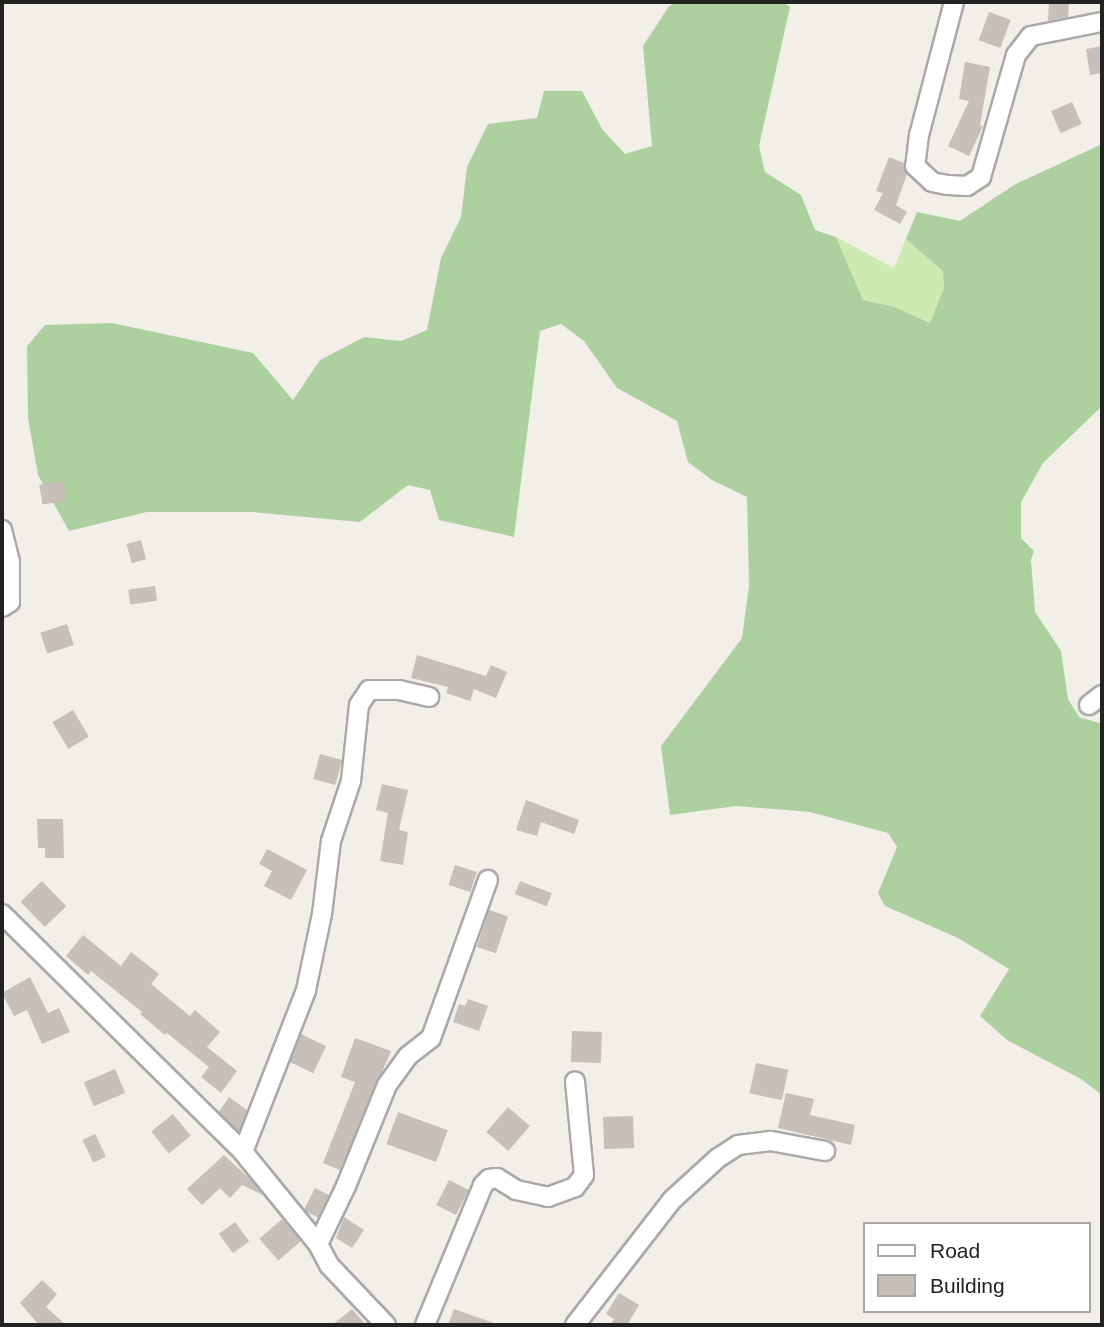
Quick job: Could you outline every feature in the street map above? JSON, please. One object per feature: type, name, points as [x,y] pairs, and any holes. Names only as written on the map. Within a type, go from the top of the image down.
[{"type":"street","points":[[954,2],[919,135],[915,166],[932,182],[948,185],[967,186],[981,177],[1016,55],[1031,36],[1102,22]]},
{"type":"street","points":[[2,530],[10,562],[10,602],[2,607]]},
{"type":"street","points":[[243,1152],[306,990],[322,915],[331,841],[351,781],[359,705],[369,690],[399,690],[429,697]]},
{"type":"street","points":[[318,1244],[346,1186],[387,1085],[408,1056],[431,1038],[488,880]]},
{"type":"street","points":[[2,915],[243,1152],[318,1244],[329,1265],[386,1325]]},
{"type":"street","points":[[425,1325],[483,1185],[489,1179],[497,1178],[523,1192],[548,1197],[575,1187],[584,1175],[575,1081]]},
{"type":"street","points":[[575,1325],[672,1200],[718,1158],[738,1145],[771,1141],[825,1151]]},
{"type":"green space","points":[[677,2],[783,2],[790,7],[759,146],[765,172],[801,195],[815,230],[836,237],[863,300],[895,307],[930,323],[944,288],[943,271],[906,239],[917,212],[960,221],[1014,185],[1102,144],[1102,406],[1043,463],[1021,502],[1021,538],[1034,551],[1031,560],[1035,612],[1061,651],[1068,699],[1079,717],[1102,724],[1102,1095],[1081,1079],[1007,1040],[980,1016],[1009,969],[958,938],[885,906],[878,893],[897,847],[888,833],[810,812],[736,806],[670,815],[661,746],[742,638],[749,586],[747,497],[712,480],[688,462],[677,421],[617,388],[584,341],[561,324],[540,331],[514,537],[439,520],[430,490],[408,485],[360,522],[252,512],[147,512],[69,531],[38,475],[28,418],[27,346],[45,325],[112,323],[253,353],[293,400],[320,360],[364,337],[401,341],[427,330],[441,258],[461,217],[467,167],[488,124],[537,118],[544,91],[582,91],[602,129],[625,154],[652,146],[643,46],[669,6]]},
{"type":"green space","points":[[836,237],[894,268],[906,239],[943,271],[944,288],[931,323],[895,307],[863,300]]},
{"type":"building","points":[[1049,2],[1069,2],[1068,17],[1048,21]]},
{"type":"building","points":[[989,12],[1011,20],[1000,48],[979,40]]},
{"type":"building","points":[[1102,46],[1102,73],[1090,75],[1086,49]]},
{"type":"building","points":[[965,62],[990,67],[980,125],[983,126],[969,156],[948,146],[969,101],[959,99]]},
{"type":"building","points":[[1072,102],[1082,124],[1061,133],[1051,111]]},
{"type":"building","points":[[889,157],[904,163],[907,174],[896,205],[907,212],[900,224],[874,210],[883,193],[876,191]]},
{"type":"building","points":[[63,481],[66,501],[42,505],[39,485]]},
{"type":"building","points":[[141,540],[146,559],[132,563],[127,544]]},
{"type":"building","points":[[155,586],[157,601],[130,605],[128,590]]},
{"type":"building","points":[[67,624],[74,645],[47,654],[40,633]]},
{"type":"building","points":[[417,655],[486,676],[491,665],[507,672],[496,698],[474,689],[470,701],[446,693],[448,687],[411,678]]},
{"type":"building","points":[[73,710],[89,737],[68,749],[52,722]]},
{"type":"building","points":[[320,754],[342,760],[335,785],[313,779]]},
{"type":"building","points":[[382,784],[408,790],[399,830],[408,832],[403,865],[380,861],[388,813],[376,810]]},
{"type":"building","points":[[526,800],[579,820],[574,834],[541,822],[537,836],[516,830]]},
{"type":"building","points":[[37,819],[63,819],[64,858],[45,858],[45,848],[38,848]]},
{"type":"building","points":[[267,849],[307,870],[291,900],[264,886],[272,871],[259,864]]},
{"type":"building","points":[[455,865],[477,872],[470,892],[449,885]]},
{"type":"building","points":[[42,881],[66,906],[45,927],[20,902]]},
{"type":"building","points":[[520,881],[552,893],[547,906],[515,894]]},
{"type":"building","points":[[489,910],[508,916],[496,953],[477,947]]},
{"type":"building","points":[[83,935],[121,966],[131,952],[159,974],[151,984],[190,1016],[195,1010],[220,1032],[207,1047],[237,1071],[221,1093],[201,1077],[209,1067],[167,1033],[165,1035],[140,1014],[142,1012],[91,971],[88,975],[66,956]]},
{"type":"building","points":[[30,977],[48,1013],[59,1008],[70,1032],[42,1044],[27,1010],[14,1016],[2,993]]},
{"type":"building","points":[[468,999],[488,1006],[479,1031],[453,1022],[459,1004],[465,1006]]},
{"type":"building","points":[[572,1031],[602,1032],[601,1063],[571,1062]]},
{"type":"building","points":[[301,1034],[326,1046],[313,1073],[288,1061]]},
{"type":"building","points":[[355,1038],[391,1051],[340,1170],[323,1163],[355,1082],[341,1077]]},
{"type":"building","points":[[756,1063],[788,1070],[782,1100],[750,1093]]},
{"type":"building","points":[[115,1069],[125,1093],[94,1106],[84,1082]]},
{"type":"building","points":[[786,1093],[814,1099],[810,1115],[855,1125],[851,1145],[778,1128]]},
{"type":"building","points":[[229,1097],[247,1110],[239,1132],[219,1112]]},
{"type":"building","points":[[508,1107],[530,1126],[508,1151],[486,1132]]},
{"type":"building","points":[[398,1112],[448,1130],[436,1162],[386,1144]]},
{"type":"building","points":[[173,1114],[191,1136],[169,1153],[151,1132]]},
{"type":"building","points":[[633,1116],[634,1148],[604,1149],[603,1117]]},
{"type":"building","points":[[95,1134],[106,1156],[93,1163],[82,1140]]},
{"type":"building","points":[[224,1155],[263,1195],[242,1185],[230,1198],[220,1188],[202,1205],[187,1189]]},
{"type":"building","points":[[449,1180],[469,1190],[456,1215],[436,1205]]},
{"type":"building","points":[[315,1188],[329,1195],[318,1218],[304,1210]]},
{"type":"building","points":[[344,1217],[364,1230],[352,1248],[336,1238]]},
{"type":"building","points":[[282,1219],[301,1241],[278,1261],[259,1239]]},
{"type":"building","points":[[235,1222],[249,1241],[233,1253],[219,1234]]},
{"type":"building","points":[[42,1280],[57,1294],[46,1307],[66,1325],[39,1325],[20,1303]]},
{"type":"building","points":[[619,1293],[639,1305],[627,1325],[610,1325],[614,1319],[606,1314]]},
{"type":"building","points":[[352,1309],[366,1325],[332,1325]]},
{"type":"building","points":[[454,1309],[494,1323],[494,1325],[448,1325]]}]
